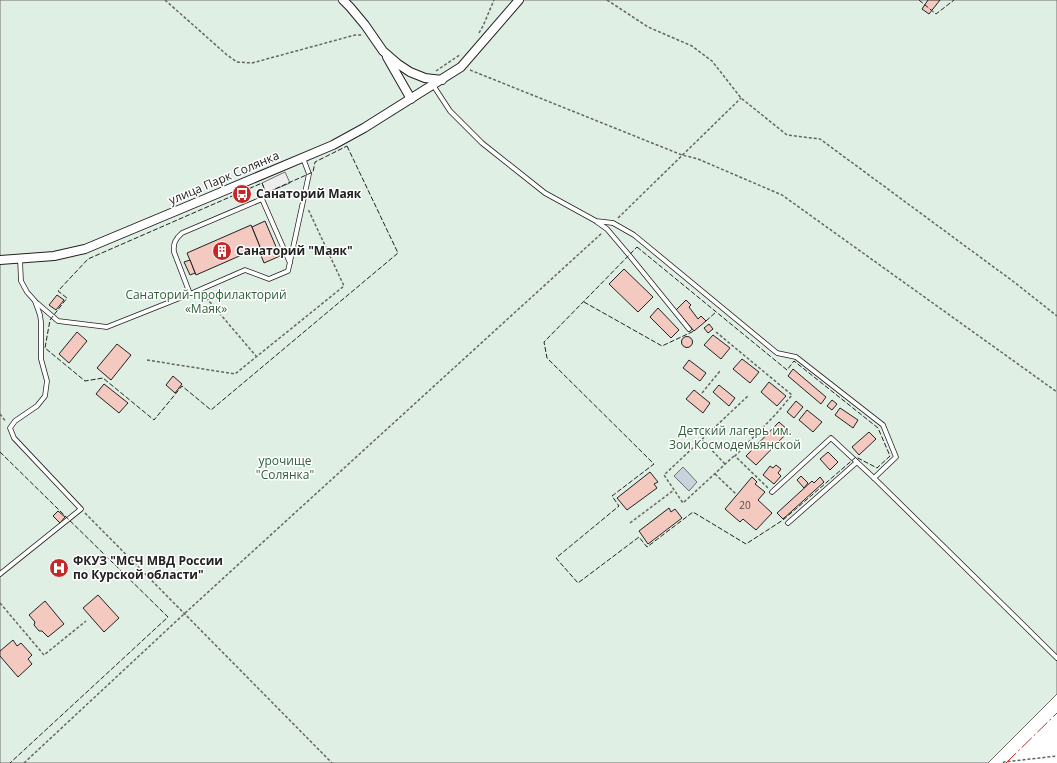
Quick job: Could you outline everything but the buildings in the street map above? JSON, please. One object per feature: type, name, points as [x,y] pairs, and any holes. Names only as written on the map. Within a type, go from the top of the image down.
[{"type":"street","points":[[343,0],[372,35],[383,51],[411,99]]},
{"type":"street","name":"улица Парк Солянка","points":[[0,260],[54,256],[85,249],[220,194],[333,145],[364,128],[461,67],[519,0]]},
{"type":"street","points":[[383,51],[410,72],[425,78],[442,80]]},
{"type":"lane","points":[[433,85],[450,111],[482,144],[545,193],[596,221],[606,229],[689,329]]},
{"type":"lane","points":[[20,259],[21,281],[27,292],[35,302],[58,321],[106,327],[200,290],[245,270],[269,279],[288,271],[309,174],[303,158]]},
{"type":"lane","points":[[190,294],[174,252],[173,246],[178,236],[262,198],[290,263]]},
{"type":"lane","points":[[596,221],[613,223],[634,235],[777,353],[796,357],[883,425],[896,457],[874,478]]},
{"type":"lane","points":[[0,574],[81,509],[14,438],[10,428],[15,421],[37,406],[45,396],[47,381],[40,359],[41,322],[35,302]]},
{"type":"lane","points":[[772,492],[831,438],[874,478],[1057,658]]},
{"type":"lane","points":[[788,523],[857,462]]},
{"type":"path","points":[[165,0],[227,55],[237,62],[252,63],[355,35],[372,35]]},
{"type":"path","points":[[479,33],[494,0]]},
{"type":"path","points":[[607,0],[648,27],[692,46],[712,61],[741,98],[787,135],[820,139],[1014,282],[1057,316]]},
{"type":"path","points":[[425,78],[463,52]]},
{"type":"path","points":[[461,67],[682,155],[698,159],[782,196],[918,291],[1057,392]]},
{"type":"path","points":[[613,223],[741,98]]},
{"type":"path","points":[[146,360],[235,374],[344,286],[304,200]]},
{"type":"path","points":[[24,763],[184,614],[606,229]]},
{"type":"path","points":[[200,290],[256,356]]},
{"type":"path","points":[[716,332],[792,395],[776,414],[735,456],[683,503],[664,475],[749,395]]},
{"type":"path","points":[[702,393],[720,372]]},
{"type":"path","points":[[0,414],[10,428]]},
{"type":"path","points":[[702,440],[725,464]]},
{"type":"path","points":[[735,456],[772,492]]},
{"type":"path","points":[[715,474],[736,494]]},
{"type":"path","points":[[630,523],[674,490]]},
{"type":"path","points":[[81,509],[332,763]]},
{"type":"path","points":[[0,602],[44,655],[86,621]]},
{"type":"path","points":[[1003,763],[1057,756]]},
{"type":"green space","name":"урочище \"Солянка\"","points":[[0,0],[1057,0],[1057,694],[988,763],[0,763]]},
{"type":"shaded area","points":[[285,172],[290,183],[266,193],[262,183]]},
{"type":"shaded area","points":[[683,467],[697,482],[689,491],[674,476]]},
{"type":"fence","points":[[919,0],[936,14],[954,0]]},
{"type":"fence","points":[[347,146],[398,253],[211,410],[182,386],[154,420],[103,378],[85,381],[45,348],[50,320],[67,298],[58,291],[88,259],[262,183],[266,193],[313,172],[315,162],[347,146]]},
{"type":"fence","points":[[637,247],[787,370],[794,361],[878,428],[890,456],[877,468],[856,457],[783,520],[746,544],[693,512],[647,547],[639,537],[578,583],[556,558],[619,506],[612,496],[654,464],[547,358],[544,342],[637,247]]},
{"type":"fence","points":[[584,302],[662,346],[694,331]]},
{"type":"fence","points":[[706,321],[716,312]]},
{"type":"fence","points":[[0,452],[168,617],[10,763]]},
{"type":"power","points":[[1006,763],[1057,713]]},
{"type":"place","name":"Санаторий Маяк","points":[[242,194]]},
{"type":"place","name":"Санаторий \"Маяк\"","points":[[222,251]]},
{"type":"place","name":"ФКУЗ \"МСЧ МВД России по Курской области\"","points":[[59,568]]},
{"type":"park label","name":"Санаторий-профилакторий «Маяк»","points":[[206,302]]},
{"type":"park label","name":"Детский лагерь им. Зои Космодемьянской","points":[[735,438]]}]
